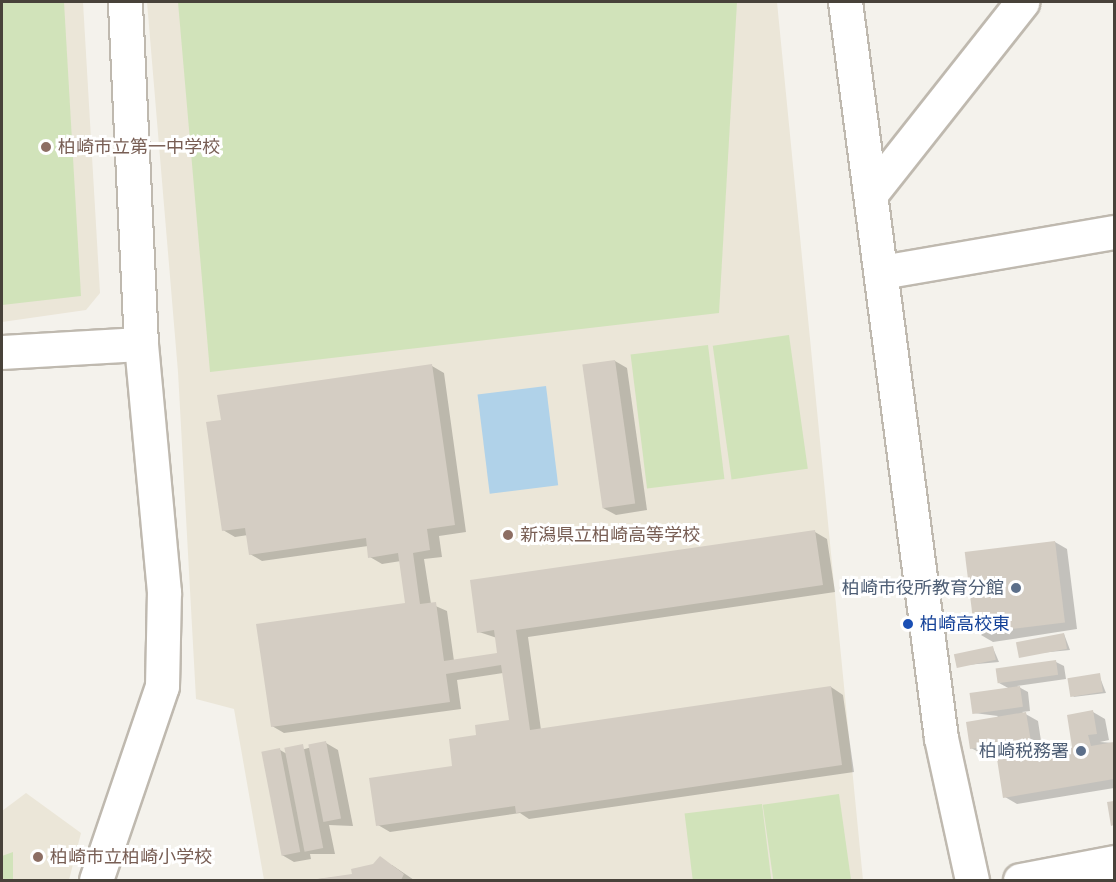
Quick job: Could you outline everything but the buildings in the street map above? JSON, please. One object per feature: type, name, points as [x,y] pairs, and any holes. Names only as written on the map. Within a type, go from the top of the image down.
[{"type":"street","points":[[96,880],[162,686],[164,592],[141,344],[125,2]]},
{"type":"street","points":[[845,2],[873,191],[941,738],[972,880]]},
{"type":"street","points":[[873,191],[1022,2]]},
{"type":"street","points":[[882,272],[1114,232]]},
{"type":"street","points":[[2,352],[141,344]]},
{"type":"street","points":[[1020,880],[1114,862]]},
{"type":"shaded area","name":"柏崎市立第一中学校","points":[[2,2],[83,2],[100,293],[86,310],[2,322]]},
{"type":"shaded area","name":"新潟県立柏崎高等学校","points":[[147,2],[777,2],[863,880],[264,880],[234,709],[196,699],[178,372]]},
{"type":"shaded area","name":"柏崎市立柏崎小学校","points":[[26,793],[81,833],[69,880],[2,880],[2,811]]},
{"type":"green space","name":"柏崎市立第一中学校","points":[[2,2],[64,2],[81,296],[2,305]]},
{"type":"green space","points":[[178,2],[737,2],[719,313],[210,372]]},
{"type":"green space","points":[[789,335],[808,469],[732,479],[713,346]]},
{"type":"green space","points":[[708,345],[724,479],[647,488],[631,355]]},
{"type":"green space","points":[[839,794],[851,880],[773,880],[763,805]]},
{"type":"green space","points":[[762,804],[771,880],[693,880],[685,814]]},
{"type":"green space","points":[[13,852],[13,880],[2,880],[2,856]]},
{"type":"water","points":[[546,386],[558,485],[490,494],[478,394]]},
{"type":"place","name":"柏崎市立第一中学校","points":[[46,147]]},
{"type":"place","name":"新潟県立柏崎高等学校","points":[[508,535]]},
{"type":"place","name":"柏崎市役所教育分館","points":[[1016,588]]},
{"type":"place","name":"柏崎高校東","points":[[908,624]]},
{"type":"place","name":"柏崎税務署","points":[[1081,751]]},
{"type":"place","name":"柏崎市立柏崎小学校","points":[[38,857]]}]
